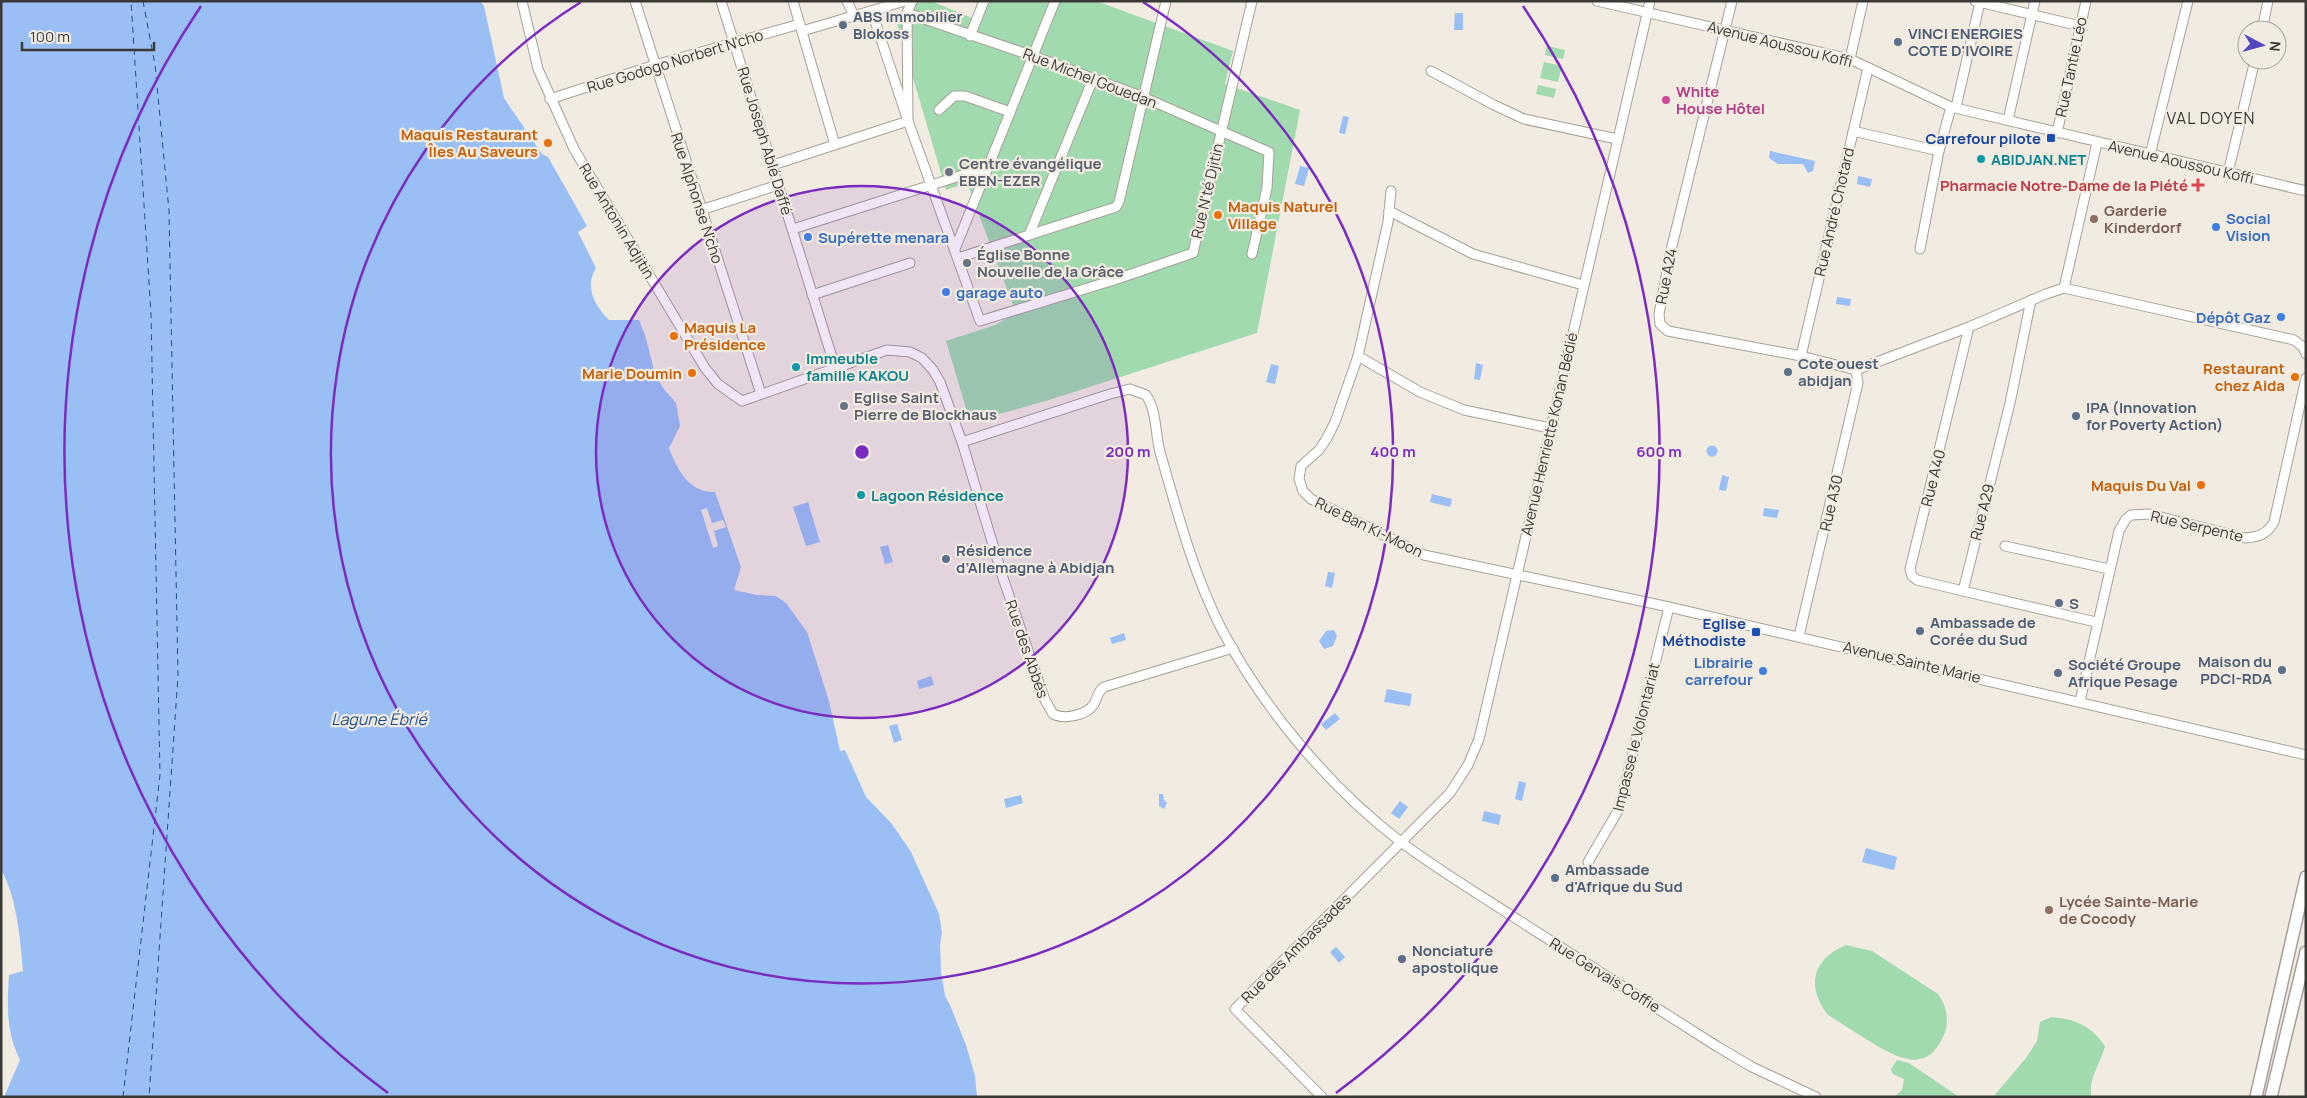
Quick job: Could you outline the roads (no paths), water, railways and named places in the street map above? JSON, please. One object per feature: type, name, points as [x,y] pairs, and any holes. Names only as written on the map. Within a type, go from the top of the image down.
[{"type":"main road","points":[[2256,1097],[2306,877]]},
{"type":"main road","points":[[2272,1097],[2306,952]]},
{"type":"street","name":"Rue Antonin Adjitin","points":[[522,1],[538,68],[574,149],[597,191],[705,368],[718,384],[742,401],[761,394]]},
{"type":"street","name":"Rue Alphonse N'cho","points":[[635,1],[761,394]]},
{"type":"street","name":"Rue Joseph Ablé Daffé","points":[[721,1],[835,367]]},
{"type":"street","points":[[794,1],[835,145]]},
{"type":"street","points":[[847,1],[854,16]]},
{"type":"street","name":"Rue Godogo Norbert N'cho","points":[[550,98],[735,42],[872,12],[905,1]]},
{"type":"street","points":[[773,165],[908,122],[908,13],[912,1]]},
{"type":"street","points":[[970,36],[984,1]]},
{"type":"street","points":[[956,254],[988,167],[1055,1]]},
{"type":"street","points":[[956,254],[1029,236],[1116,207],[1119,202],[1166,1]]},
{"type":"street","name":"Rue N'té Djitin","points":[[872,12],[908,122],[980,321],[1114,280],[1193,253],[1252,1]]},
{"type":"street","name":"Avenue Aoussou Koffi","points":[[1597,1],[1850,59],[1953,107],[2306,192]]},
{"type":"street","name":"Avenue Henriette Konan Bédié","points":[[1401,842],[1450,793],[1468,765],[1478,739],[1650,1]]},
{"type":"street","name":"Rue A24","points":[[1732,1],[1671,250],[1659,319],[1661,326],[1668,331],[1801,356],[1856,370]]},
{"type":"street","points":[[1850,59],[1863,1]]},
{"type":"street","points":[[2008,120],[2035,1]]},
{"type":"street","name":"Rue Tantie Léo","points":[[2057,133],[2086,1]]},
{"type":"street","points":[[2150,155],[2188,1]]},
{"type":"street","points":[[2264,20],[2268,1]]},
{"type":"street","points":[[1920,249],[1939,151],[1953,107],[1978,2],[2080,26]]},
{"type":"street","name":"Rue Michel Gouedan","points":[[908,13],[970,36],[1033,56],[1143,97],[1269,152],[1266,188],[1252,254]]},
{"type":"street","name":"Rue André Chotard","points":[[1801,356],[1868,68]]},
{"type":"street","points":[[2228,173],[2253,70]]},
{"type":"street","points":[[1431,71],[1524,119],[1617,139]]},
{"type":"street","points":[[1029,236],[1093,79]]},
{"type":"street","points":[[939,110],[954,96],[965,96],[1010,112]]},
{"type":"street","points":[[1853,131],[1939,151]]},
{"type":"street","points":[[2064,288],[2097,143]]},
{"type":"street","points":[[793,229],[988,167]]},
{"type":"street","points":[[701,210],[778,185]]},
{"type":"street","name":"Rue Ban Ki-Moon","points":[[1391,191],[1389,210],[1358,356],[1335,422],[1319,450],[1301,466],[1299,479],[1303,491],[1311,499],[1415,552],[1516,574]]},
{"type":"street","points":[[1389,210],[1473,254],[1583,285]]},
{"type":"street","points":[[812,295],[910,263]]},
{"type":"street","points":[[1856,370],[1970,327],[2031,300],[2064,288],[2294,340],[2303,346],[2306,354]]},
{"type":"street","name":"Rue A29","points":[[1963,591],[2010,403],[2031,300]]},
{"type":"street","name":"Rue A40","points":[[1963,591],[1918,580],[1912,576],[1910,570],[1970,327]]},
{"type":"street","name":"Rue des Abbés","points":[[761,394],[887,350],[910,352],[922,358],[933,370],[940,382],[962,442],[1003,578],[1045,700],[1053,714],[1064,717],[1082,713],[1096,702],[1099,691],[1104,687],[1233,648]]},
{"type":"street","points":[[1358,356],[1420,392],[1464,410],[1550,428]]},
{"type":"street","name":"Rue A30","points":[[1799,636],[1858,382],[1856,370]]},
{"type":"street","name":"Rue Serpente","points":[[2080,701],[2096,622],[2122,523],[2131,515],[2138,513],[2149,514],[2245,538],[2257,537],[2269,531],[2274,522],[2306,378]]},
{"type":"street","name":"Rue Gervais Coffie","points":[[962,442],[1130,389],[1146,395],[1153,408],[1157,441],[1183,529],[1221,626],[1266,701],[1295,739],[1362,809],[1401,842],[1476,893],[1718,1047],[1752,1067],[1816,1097]]},
{"type":"street","points":[[2004,546],[2109,569]]},
{"type":"street","name":"Avenue Sainte Marie","points":[[1516,574],[1669,606],[2306,754]]},
{"type":"street","points":[[1963,591],[2096,622]]},
{"type":"street","name":"Impasse le Volontariat","points":[[1588,862],[1612,824],[1619,808],[1669,606]]},
{"type":"street","name":"Rue des Ambassades","points":[[1322,1097],[1235,1009],[1401,842]]},
{"type":"water","name":"Lagune Ébrié","points":[[1,1],[480,1],[484,6],[504,98],[542,154],[548,157],[587,226],[578,232],[596,268],[591,282],[591,289],[599,309],[609,320],[639,320],[655,374],[663,388],[676,403],[680,426],[669,448],[672,456],[680,471],[691,484],[706,491],[715,492],[741,567],[734,590],[757,595],[776,596],[786,603],[807,632],[829,701],[840,751],[845,750],[866,797],[892,824],[911,852],[939,914],[942,933],[940,944],[941,972],[945,996],[966,1045],[975,1076],[977,1097],[4,1097],[20,1060],[12,1039],[8,1019],[9,975],[23,971],[14,905],[1,869]]},
{"type":"water","points":[[1455,13],[1463,13],[1463,30],[1454,30]]},
{"type":"water","points":[[1343,116],[1349,117],[1345,134],[1339,133]]},
{"type":"water","points":[[1770,151],[1815,161],[1813,171],[1808,173],[1803,164],[1778,164],[1769,158]]},
{"type":"water","points":[[1300,166],[1309,168],[1304,186],[1295,184]]},
{"type":"water","points":[[1858,176],[1872,179],[1870,187],[1857,184]]},
{"type":"water","points":[[1837,297],[1851,299],[1850,306],[1836,304]]},
{"type":"water","points":[[1476,363],[1483,365],[1480,380],[1474,379]]},
{"type":"water","points":[[1271,364],[1279,366],[1275,384],[1266,382]]},
{"type":"water","points":[[1712,445],[1718,451],[1712,457],[1706,451]]},
{"type":"water","points":[[1722,475],[1729,477],[1726,491],[1719,490]]},
{"type":"water","points":[[1432,494],[1452,499],[1450,507],[1430,502]]},
{"type":"water","points":[[808,502],[820,542],[806,546],[793,507]]},
{"type":"water","points":[[1764,508],[1779,510],[1777,518],[1763,516]]},
{"type":"water","points":[[888,545],[893,562],[885,564],[880,547]]},
{"type":"water","points":[[1328,572],[1335,573],[1332,588],[1325,586]]},
{"type":"water","points":[[1334,630],[1337,636],[1333,646],[1324,649],[1319,641],[1326,631]]},
{"type":"water","points":[[1124,633],[1126,640],[1112,644],[1110,638]]},
{"type":"water","points":[[931,676],[934,685],[919,689],[917,681]]},
{"type":"water","points":[[1387,689],[1412,694],[1410,706],[1384,702]]},
{"type":"water","points":[[1335,713],[1340,719],[1326,730],[1321,724]]},
{"type":"water","points":[[897,724],[902,740],[894,743],[889,726]]},
{"type":"water","points":[[1519,781],[1526,783],[1522,801],[1515,799]]},
{"type":"water","points":[[1159,794],[1163,794],[1164,800],[1167,803],[1164,809],[1159,806]]},
{"type":"water","points":[[1021,795],[1023,803],[1006,808],[1004,799]]},
{"type":"water","points":[[1400,801],[1408,807],[1399,819],[1391,813]]},
{"type":"water","points":[[1484,811],[1501,815],[1499,825],[1482,821]]},
{"type":"water","points":[[1866,848],[1897,857],[1894,870],[1862,862]]},
{"type":"water","points":[[1336,947],[1345,957],[1339,963],[1330,952]]},
{"type":"place","name":"ABS Immobilier Blokoss","points":[[843,25]]},
{"type":"place","name":"VINCI ENERGIES COTE D'IVOIRE","points":[[1898,42]]},
{"type":"place","name":"White House Hôtel","points":[[1666,100]]},
{"type":"place","name":"Carrefour pilote","points":[[2051,138]]},
{"type":"place","name":"Maquis Restaurant Îles Au Saveurs","points":[[548,143]]},
{"type":"place","name":"ABIDJAN.NET","points":[[1981,159]]},
{"type":"place","name":"Centre évangélique EBEN-EZER","points":[[949,172]]},
{"type":"place","name":"Pharmacie Notre-Dame de la Piété","points":[[2198,185]]},
{"type":"place","name":"Maquis Naturel Village","points":[[1218,215]]},
{"type":"place","name":"Garderie Kinderdorf","points":[[2094,219]]},
{"type":"place","name":"Social Vision","points":[[2216,227]]},
{"type":"place","name":"Supérette menara","points":[[808,237]]},
{"type":"place","name":"Église Bonne Nouvelle de la Grâce","points":[[967,263]]},
{"type":"place","name":"garage auto","points":[[946,292]]},
{"type":"place","name":"Dépôt Gaz","points":[[2281,317]]},
{"type":"place","name":"Maquis La Présidence","points":[[674,336]]},
{"type":"place","name":"Immeuble famille KAKOU","points":[[796,367]]},
{"type":"place","name":"Cote ouest abidjan","points":[[1788,372]]},
{"type":"place","name":"Marie Doumin","points":[[692,373]]},
{"type":"place","name":"Restaurant chez Aida","points":[[2295,377]]},
{"type":"place","name":"Eglise Saint Pierre de Blockhaus","points":[[844,406]]},
{"type":"place","name":"IPA (Innovation for Poverty Action)","points":[[2076,416]]},
{"type":"place","name":"Maquis Du Val","points":[[2201,485]]},
{"type":"place","name":"Lagoon Résidence","points":[[861,495]]},
{"type":"place","name":"Résidence d’Allemagne à Abidjan","points":[[946,559]]},
{"type":"place","name":"S","points":[[2059,603]]},
{"type":"place","name":"Ambassade de Corée du Sud","points":[[1920,631]]},
{"type":"place","name":"Eglise Méthodiste","points":[[1756,632]]},
{"type":"place","name":"Maison du PDCI-RDA","points":[[2282,670]]},
{"type":"place","name":"Librairie carrefour","points":[[1763,671]]},
{"type":"place","name":"Société Groupe Afrique Pesage","points":[[2058,673]]},
{"type":"place","name":"Ambassade d'Afrique du Sud","points":[[1555,878]]},
{"type":"place","name":"Lycée Sainte-Marie de Cocody","points":[[2049,910]]},
{"type":"place","name":"Nonciature apostolique","points":[[1402,959]]},
{"type":"district","name":"VAL DOYEN","points":[[2211,118]]}]
